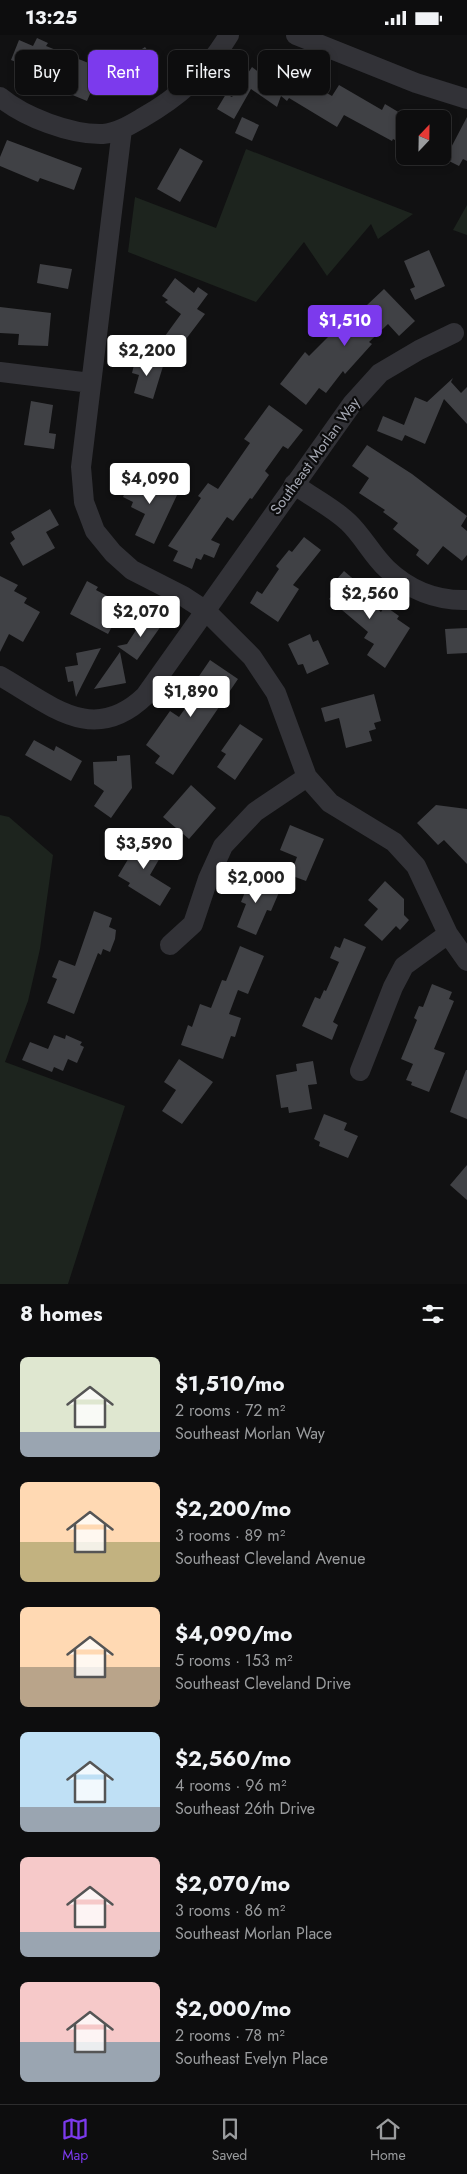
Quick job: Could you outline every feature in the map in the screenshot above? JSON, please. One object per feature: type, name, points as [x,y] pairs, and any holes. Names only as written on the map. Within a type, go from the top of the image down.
[{"type":"street","points":[[0,97],[20,111],[52,124],[103,134],[122,129],[175,98],[199,77],[229,35]]},
{"type":"street","points":[[296,35],[416,83],[467,99]]},
{"type":"street","points":[[122,129],[81,467],[84,501],[95,531],[113,553],[132,570],[183,596],[206,611],[252,657],[276,693],[307,777],[330,803],[394,842],[416,866],[448,933],[467,961]]},
{"type":"street","name":"Southeast Morlan Way","points":[[0,676],[65,713],[78,718],[102,721],[131,710],[145,697],[338,419],[380,373],[418,350],[454,333]]},
{"type":"street","points":[[0,372],[91,383]]},
{"type":"street","points":[[294,484],[346,520],[387,569],[406,583],[429,596],[450,600],[467,600]]},
{"type":"street","points":[[170,945],[193,924],[208,879],[223,846],[255,812],[307,777]]},
{"type":"street","points":[[360,1071],[404,966],[448,933]]},
{"type":"shaded area","points":[[246,149],[413,214],[378,239],[371,224],[327,276],[304,242],[256,302],[128,252],[135,197],[216,228]]},
{"type":"shaded area","points":[[467,205],[467,235],[453,230]]},
{"type":"shaded area","points":[[0,815],[9,817],[53,855],[40,949],[28,1001],[5,1062],[125,1106],[68,1284],[0,1284]]},
{"type":"building","points":[[37,38],[48,43],[46,46],[56,50],[15,50],[19,40],[33,46]]},
{"type":"building","points":[[15,50],[15,62],[11,60]]},
{"type":"building","points":[[78,59],[88,63],[88,95],[90,95],[87,101],[72,95],[78,95]]},
{"type":"building","points":[[252,67],[258,72],[258,94],[251,89],[248,94],[248,73]]},
{"type":"building","points":[[339,85],[382,110],[385,104],[396,111],[396,140],[393,139],[392,141],[344,115],[337,127],[289,98],[287,101],[281,96],[277,107],[260,95],[332,96]]},
{"type":"building","points":[[225,95],[232,97],[233,95],[248,95],[234,119],[217,109]]},
{"type":"building","points":[[242,117],[259,125],[252,141],[235,133]]},
{"type":"building","points":[[467,117],[467,161],[463,159],[459,166],[451,162],[451,148]]},
{"type":"building","points":[[7,140],[82,168],[74,190],[40,178],[38,182],[0,166],[0,157]]},
{"type":"building","points":[[180,148],[203,161],[180,202],[157,189]]},
{"type":"building","points":[[429,250],[445,286],[415,300],[410,289],[415,287],[404,261]]},
{"type":"building","points":[[40,264],[72,269],[68,289],[37,283]]},
{"type":"building","points":[[175,278],[194,293],[198,287],[208,294],[197,309],[205,314],[180,347],[165,336],[181,314],[165,302],[168,300],[162,296]]},
{"type":"building","points":[[384,289],[415,321],[399,336],[388,324],[369,342],[372,344],[345,374],[343,371],[326,393],[319,388],[306,405],[280,384],[305,352],[309,356],[346,319],[349,322]]},
{"type":"building","points":[[0,307],[51,313],[48,346],[18,345],[19,334],[0,333]]},
{"type":"building","points":[[136,357],[164,363],[153,399],[134,393],[139,375],[132,373]]},
{"type":"building","points":[[453,378],[451,382],[461,393],[467,387],[467,424],[444,399],[425,444],[405,435],[402,441],[377,431],[383,416],[404,425],[415,397],[427,402]]},
{"type":"building","points":[[31,401],[53,405],[49,433],[56,434],[54,449],[24,445]]},
{"type":"building","points":[[269,405],[303,430],[288,449],[283,446],[265,471],[269,475],[252,499],[250,498],[233,521],[227,517],[211,540],[220,544],[214,558],[204,554],[201,560],[196,558],[192,569],[173,561],[178,551],[168,546],[201,498],[198,496],[208,483],[218,489],[250,443],[244,439]]},
{"type":"building","points":[[367,445],[412,474],[467,516],[461,526],[467,531],[467,555],[462,561],[443,546],[428,565],[416,555],[419,550],[393,529],[398,523],[383,512],[385,510],[359,493],[369,478],[352,466]]},
{"type":"building","points":[[134,473],[178,493],[154,544],[135,535],[145,514],[131,507],[133,502],[123,497]]},
{"type":"building","points":[[50,509],[59,525],[46,532],[55,548],[23,566],[10,543],[15,539],[11,532]]},
{"type":"building","points":[[304,537],[321,550],[293,585],[299,589],[278,622],[250,603],[257,591],[262,594],[279,569],[276,566],[289,550],[292,552]]},
{"type":"building","points":[[344,571],[358,583],[354,589],[381,612],[385,606],[399,616],[397,619],[410,628],[385,668],[367,655],[374,644],[364,638],[368,632],[329,599],[336,591],[331,586]]},
{"type":"building","points":[[0,576],[18,585],[14,591],[27,598],[24,603],[40,612],[23,642],[9,634],[0,652]]},
{"type":"building","points":[[87,581],[98,587],[96,590],[124,605],[108,634],[70,614]]},
{"type":"building","points":[[146,615],[161,626],[137,660],[117,646],[127,644]]},
{"type":"building","points":[[467,628],[467,653],[447,654],[445,629]]},
{"type":"building","points":[[310,634],[313,642],[318,640],[329,664],[307,674],[303,664],[298,665],[288,644]]},
{"type":"building","points":[[101,648],[76,697],[73,681],[68,682],[65,667],[78,665],[76,653]]},
{"type":"building","points":[[120,652],[126,683],[94,689]]},
{"type":"building","points":[[210,660],[238,679],[173,775],[155,763],[160,756],[146,745],[170,711],[179,717],[199,689],[193,685]]},
{"type":"building","points":[[374,694],[381,721],[374,723],[376,729],[369,731],[372,741],[346,748],[339,718],[325,722],[321,708]]},
{"type":"building","points":[[240,724],[263,739],[235,780],[217,767],[226,754],[221,751]]},
{"type":"building","points":[[34,740],[54,751],[56,746],[82,761],[71,781],[25,755]]},
{"type":"building","points":[[130,755],[132,788],[111,818],[94,806],[104,791],[94,784],[93,762],[117,761],[117,756]]},
{"type":"building","points":[[191,785],[216,808],[189,839],[163,817]]},
{"type":"building","points":[[436,805],[467,809],[467,864],[444,840],[438,845],[417,823]]},
{"type":"building","points":[[290,825],[324,839],[306,881],[290,875],[297,857],[280,850]]},
{"type":"building","points":[[139,832],[157,843],[153,851],[161,856],[150,875],[171,888],[160,906],[128,886],[130,883],[118,876],[133,851],[129,849]]},
{"type":"building","points":[[246,876],[280,890],[271,911],[267,910],[256,935],[237,927],[246,904],[241,902],[245,892],[240,890]]},
{"type":"building","points":[[385,881],[404,899],[404,915],[409,920],[400,930],[396,926],[382,941],[364,925],[378,909],[368,900]]},
{"type":"building","points":[[94,911],[112,918],[109,927],[116,930],[115,939],[110,952],[103,949],[101,955],[98,953],[74,1014],[47,1003],[57,979],[52,977],[59,960],[75,966]]},
{"type":"building","points":[[344,938],[366,947],[333,1022],[338,1025],[332,1040],[302,1026],[315,997],[320,999],[324,990],[326,991],[339,962],[330,958],[335,946],[340,948]]},
{"type":"building","points":[[240,946],[264,956],[248,994],[238,990],[229,1014],[241,1018],[235,1037],[231,1036],[223,1059],[181,1045],[188,1025],[192,1027],[200,1004],[211,1008],[222,980],[226,981]]},
{"type":"building","points":[[432,984],[452,992],[449,999],[454,1001],[434,1049],[445,1053],[429,1092],[411,1085],[412,1082],[406,1080],[413,1064],[401,1059],[417,1020],[414,1018],[419,1006],[423,1007]]},
{"type":"building","points":[[54,1035],[65,1039],[66,1035],[82,1042],[80,1045],[84,1047],[77,1063],[68,1059],[63,1071],[54,1067],[52,1072],[22,1060],[30,1042],[48,1049]]},
{"type":"building","points":[[179,1059],[213,1082],[182,1124],[162,1111],[176,1090],[164,1082]]},
{"type":"building","points":[[313,1061],[317,1084],[308,1085],[312,1109],[289,1113],[288,1107],[281,1108],[276,1075],[297,1071],[296,1064]]},
{"type":"building","points":[[467,1070],[467,1119],[450,1112]]},
{"type":"building","points":[[324,1114],[347,1123],[344,1130],[358,1136],[348,1158],[319,1146],[320,1142],[314,1139]]},
{"type":"building","points":[[467,1165],[467,1200],[450,1185]]}]
